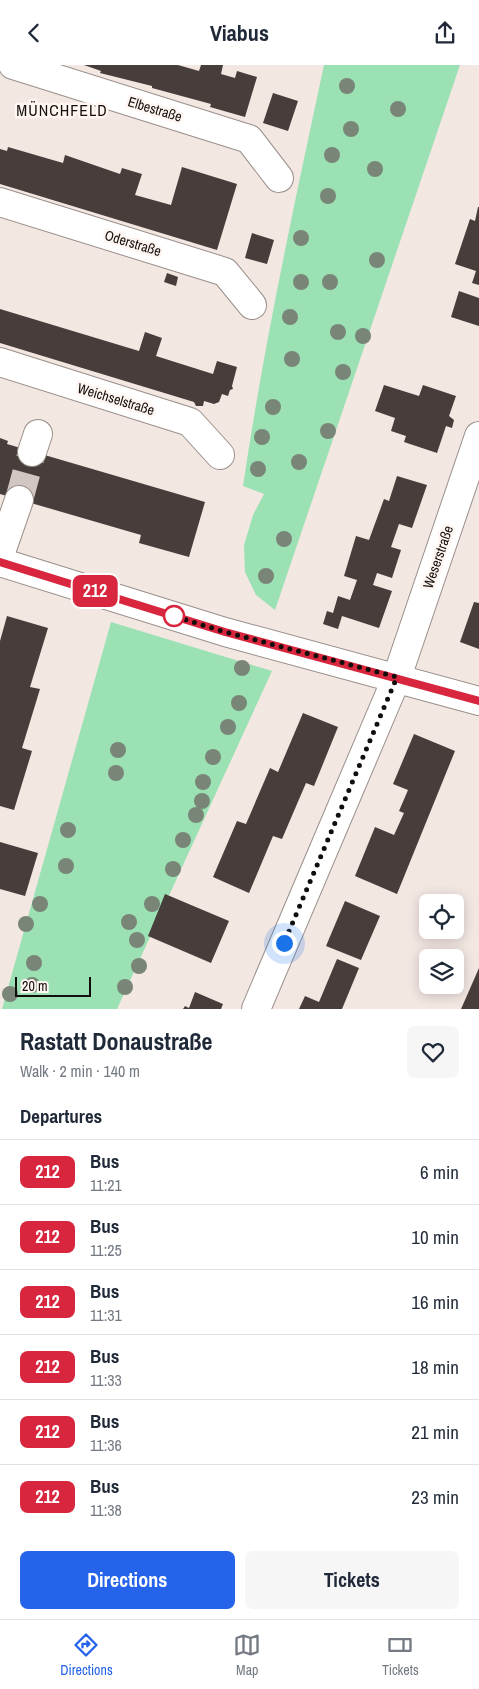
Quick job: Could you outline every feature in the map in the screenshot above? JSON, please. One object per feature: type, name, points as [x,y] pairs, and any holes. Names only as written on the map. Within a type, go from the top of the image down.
[{"type":"street","name":"Elbestraße","points":[[13,65],[249,139],[279,178]]},
{"type":"street","name":"Oderstraße","points":[[0,202],[225,272],[252,305]]},
{"type":"street","name":"Weichselstraße","points":[[0,362],[190,422],[220,455]]},
{"type":"street","name":"Weserstraße","points":[[256,1009],[397,677],[479,436]]},
{"type":"street","points":[[0,555],[19,500]]},
{"type":"street","points":[[0,562],[225,632],[397,677],[479,701]]},
{"type":"green space","points":[[324,65],[460,65],[275,610],[256,595],[245,572],[244,545],[253,515],[264,494],[243,486],[270,327]]},
{"type":"green space","points":[[111,622],[272,671],[117,1009],[2,1009]]},
{"type":"building","points":[[84,65],[178,65],[199,71],[201,65],[223,65],[221,74],[235,78],[237,71],[257,77],[245,117],[210,107],[211,104],[152,88],[152,86],[100,73],[101,71]]},
{"type":"building","points":[[273,93],[298,101],[288,131],[263,123]]},
{"type":"building","points":[[8,147],[63,163],[65,155],[120,174],[122,168],[142,174],[135,195],[171,205],[182,167],[237,184],[217,250],[0,184],[0,149],[7,151]]},
{"type":"building","points":[[478,207],[479,285],[472,283],[476,271],[455,264],[470,219],[475,221]]},
{"type":"building","points":[[252,233],[274,240],[267,264],[245,258]]},
{"type":"building","points":[[167,273],[178,277],[176,286],[164,282]]},
{"type":"building","points":[[459,291],[479,298],[479,326],[451,317]]},
{"type":"building","points":[[0,309],[139,351],[145,332],[162,338],[156,356],[213,374],[217,361],[237,367],[232,386],[233,389],[230,390],[228,396],[222,394],[219,402],[214,404],[204,401],[203,406],[196,406],[194,402],[0,343]]},
{"type":"building","points":[[384,385],[419,396],[423,385],[456,396],[449,416],[454,420],[452,428],[446,426],[437,453],[404,442],[406,436],[391,431],[395,418],[375,411]]},
{"type":"building","points":[[0,438],[8,441],[7,444],[205,502],[189,557],[139,543],[141,535],[0,494]]},
{"type":"building","points":[[397,476],[427,485],[412,528],[399,524],[391,547],[401,550],[392,578],[377,573],[373,585],[392,591],[379,628],[342,616],[338,629],[323,624],[327,611],[333,613],[338,596],[350,600],[357,580],[344,576],[356,536],[369,540],[384,499],[389,501]]},
{"type":"building","points":[[474,602],[479,603],[479,649],[460,642]]},
{"type":"building","points":[[7,616],[48,628],[30,687],[40,689],[22,748],[32,751],[14,810],[0,806],[0,641]]},
{"type":"building","points":[[303,713],[338,727],[314,786],[306,783],[282,839],[273,836],[249,893],[213,877],[237,821],[246,824],[270,768],[278,772]]},
{"type":"building","points":[[414,734],[455,751],[397,894],[355,876],[375,827],[394,835],[404,813],[399,811],[408,790],[393,784]]},
{"type":"building","points":[[0,842],[38,853],[25,896],[0,889]]},
{"type":"building","points":[[165,894],[229,921],[211,963],[148,936]]},
{"type":"building","points":[[345,901],[380,916],[361,960],[326,946]]},
{"type":"building","points":[[337,959],[359,968],[342,1009],[299,1009],[305,996],[319,1002]]},
{"type":"building","points":[[479,968],[479,1009],[461,1009],[465,1000]]},
{"type":"building","points":[[195,992],[223,1004],[221,1009],[183,1009],[185,1006],[189,1008]]},
{"type":"tunnel","points":[[19,500],[32,452]]},
{"type":"bus line","name":"212","points":[[0,562],[225,632],[397,677],[479,701]]},
{"type":"district","name":"MÜNCHFELD","points":[[62,110]]},
{"type":"route","points":[[174,616],[167,614],[225,632],[397,677],[284,943]]}]
